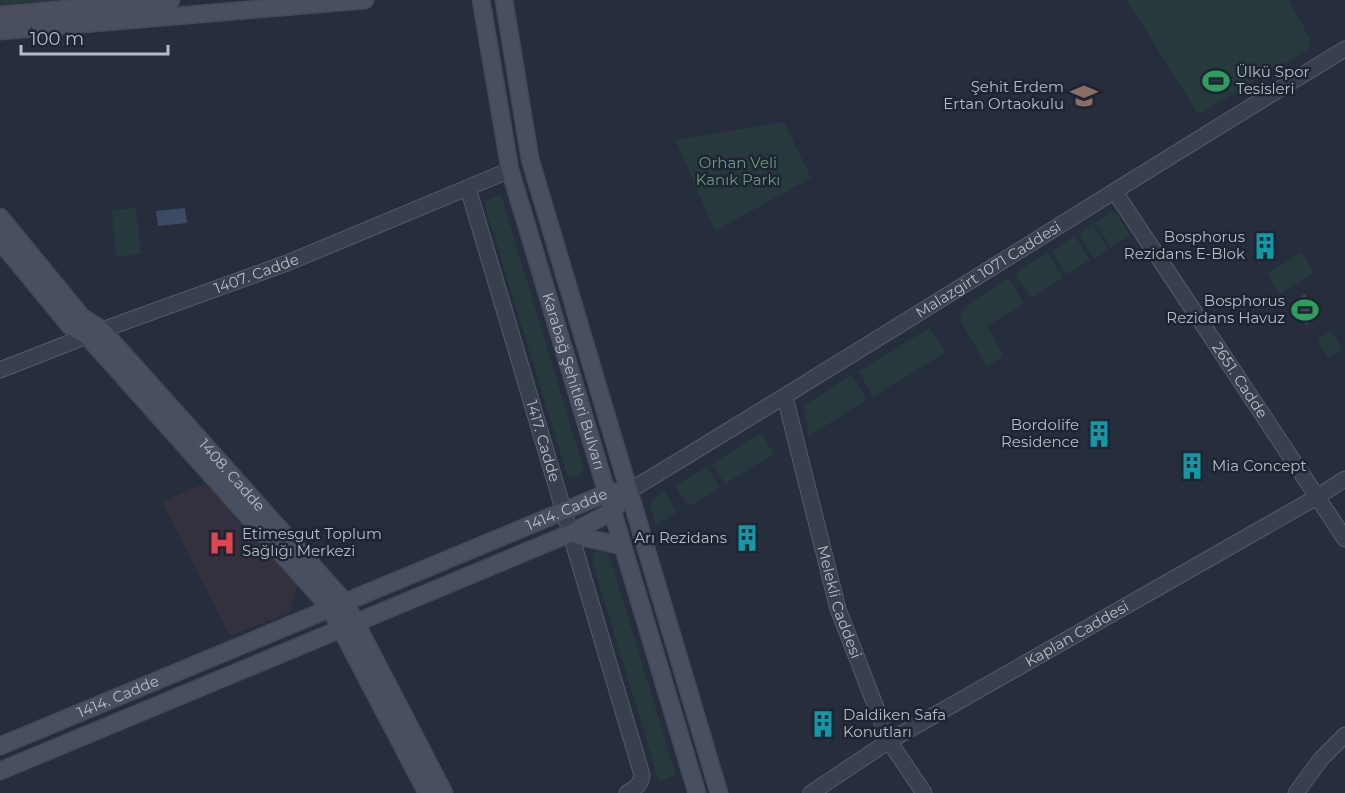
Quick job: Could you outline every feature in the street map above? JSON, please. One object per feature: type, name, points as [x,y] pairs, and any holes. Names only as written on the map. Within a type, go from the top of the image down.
[{"type":"main road","points":[[0,15],[171,0]]},
{"type":"main road","points":[[0,31],[365,0]]},
{"type":"main road","name":"Karabağ Şehitleri Bulvarı","points":[[481,0],[510,170],[697,793]]},
{"type":"main road","name":"Karabağ Şehitleri Bulvarı","points":[[504,0],[530,159],[719,793]]},
{"type":"main road","name":"1408. Cadde","points":[[0,217],[95,333],[338,605],[444,793]]},
{"type":"main road","name":"1408. Cadde","points":[[0,241],[70,326],[95,333]]},
{"type":"main road","name":"1414. Cadde","points":[[0,746],[564,510],[607,493],[629,490]]},
{"type":"main road","name":"1414. Cadde","points":[[0,771],[571,533],[613,511],[629,490]]},
{"type":"main road","points":[[571,533],[586,540],[610,542],[623,547]]},
{"type":"main road","name":"1408. Cadde","points":[[349,626],[427,793]]},
{"type":"street","name":"Malazgirt 1071 Caddesi","points":[[629,490],[785,397],[1345,49]]},
{"type":"street","name":"1407. Cadde","points":[[0,370],[287,263],[510,170]]},
{"type":"street","name":"1417. Cadde","points":[[468,188],[642,775],[642,781],[638,786],[627,793]]},
{"type":"street","name":"2651. Cadde","points":[[1115,192],[1345,539]]},
{"type":"street","name":"Melekli Caddesi","points":[[785,397],[838,609],[889,741],[924,793]]},
{"type":"street","name":"Kaplan Caddesi","points":[[811,793],[889,741],[1345,479]]},
{"type":"street","points":[[1296,793],[1321,759],[1345,735]]},
{"type":"shaded area","name":"Etimesgut Toplum Sağlığı Merkezi","points":[[205,483],[297,585],[289,613],[230,636],[162,502]]},
{"type":"green space","points":[[0,0],[62,0],[0,5]]},
{"type":"green space","name":"Ülkü Spor Tesisleri","points":[[1127,0],[1289,0],[1310,39],[1309,49],[1198,114]]},
{"type":"green space","name":"Orhan Veli Kanık Parkı","points":[[784,122],[811,178],[715,231],[676,140]]},
{"type":"green space","points":[[501,195],[584,470],[577,478],[567,475],[485,206],[485,201]]},
{"type":"green space","points":[[136,208],[141,254],[116,257],[112,210]]},
{"type":"green space","points":[[1111,212],[1117,214],[1130,235],[1111,247],[1095,223]]},
{"type":"green space","points":[[1093,224],[1108,249],[1094,259],[1079,234]]},
{"type":"green space","points":[[1075,236],[1090,260],[1066,275],[1051,251]]},
{"type":"green space","points":[[1048,252],[1063,278],[1031,298],[1015,274]]},
{"type":"green space","points":[[1302,252],[1314,273],[1279,294],[1267,273]]},
{"type":"green space","points":[[1009,278],[1024,303],[987,326],[1004,356],[987,367],[960,320],[962,309]]},
{"type":"green space","points":[[929,328],[946,352],[873,397],[859,371]]},
{"type":"green space","points":[[1331,331],[1342,349],[1328,358],[1317,340]]},
{"type":"green space","points":[[851,375],[867,400],[809,436],[803,406]]},
{"type":"green space","points":[[761,433],[774,454],[725,484],[712,464]]},
{"type":"green space","points":[[707,467],[720,488],[689,506],[676,487]]},
{"type":"green space","points":[[665,491],[677,513],[655,525],[650,505],[653,499]]},
{"type":"green space","points":[[599,550],[607,552],[611,561],[676,775],[659,781],[593,564],[593,554]]},
{"type":"water","points":[[185,208],[187,223],[158,226],[156,211]]},
{"type":"water","name":"Bosphorus Rezidans Havuz","points":[[1305,294],[1319,317],[1306,325],[1291,303]]},
{"type":"place","name":"Ülkü Spor Tesisleri","points":[[1216,81]]},
{"type":"place","name":"Şehit Erdem Ertan Ortaokulu","points":[[1084,96]]},
{"type":"place","name":"Bosphorus Rezidans E-Blok","points":[[1265,246]]},
{"type":"place","name":"Bosphorus Rezidans Havuz","points":[[1305,310]]},
{"type":"place","name":"Bordolife Residence","points":[[1099,434]]},
{"type":"place","name":"Mia Concept","points":[[1192,466]]},
{"type":"place","name":"Arı Rezidans","points":[[747,538]]},
{"type":"place","name":"Etimesgut Toplum Sağlığı Merkezi","points":[[222,543]]},
{"type":"place","name":"Daldiken Safa Konutları","points":[[823,724]]}]
